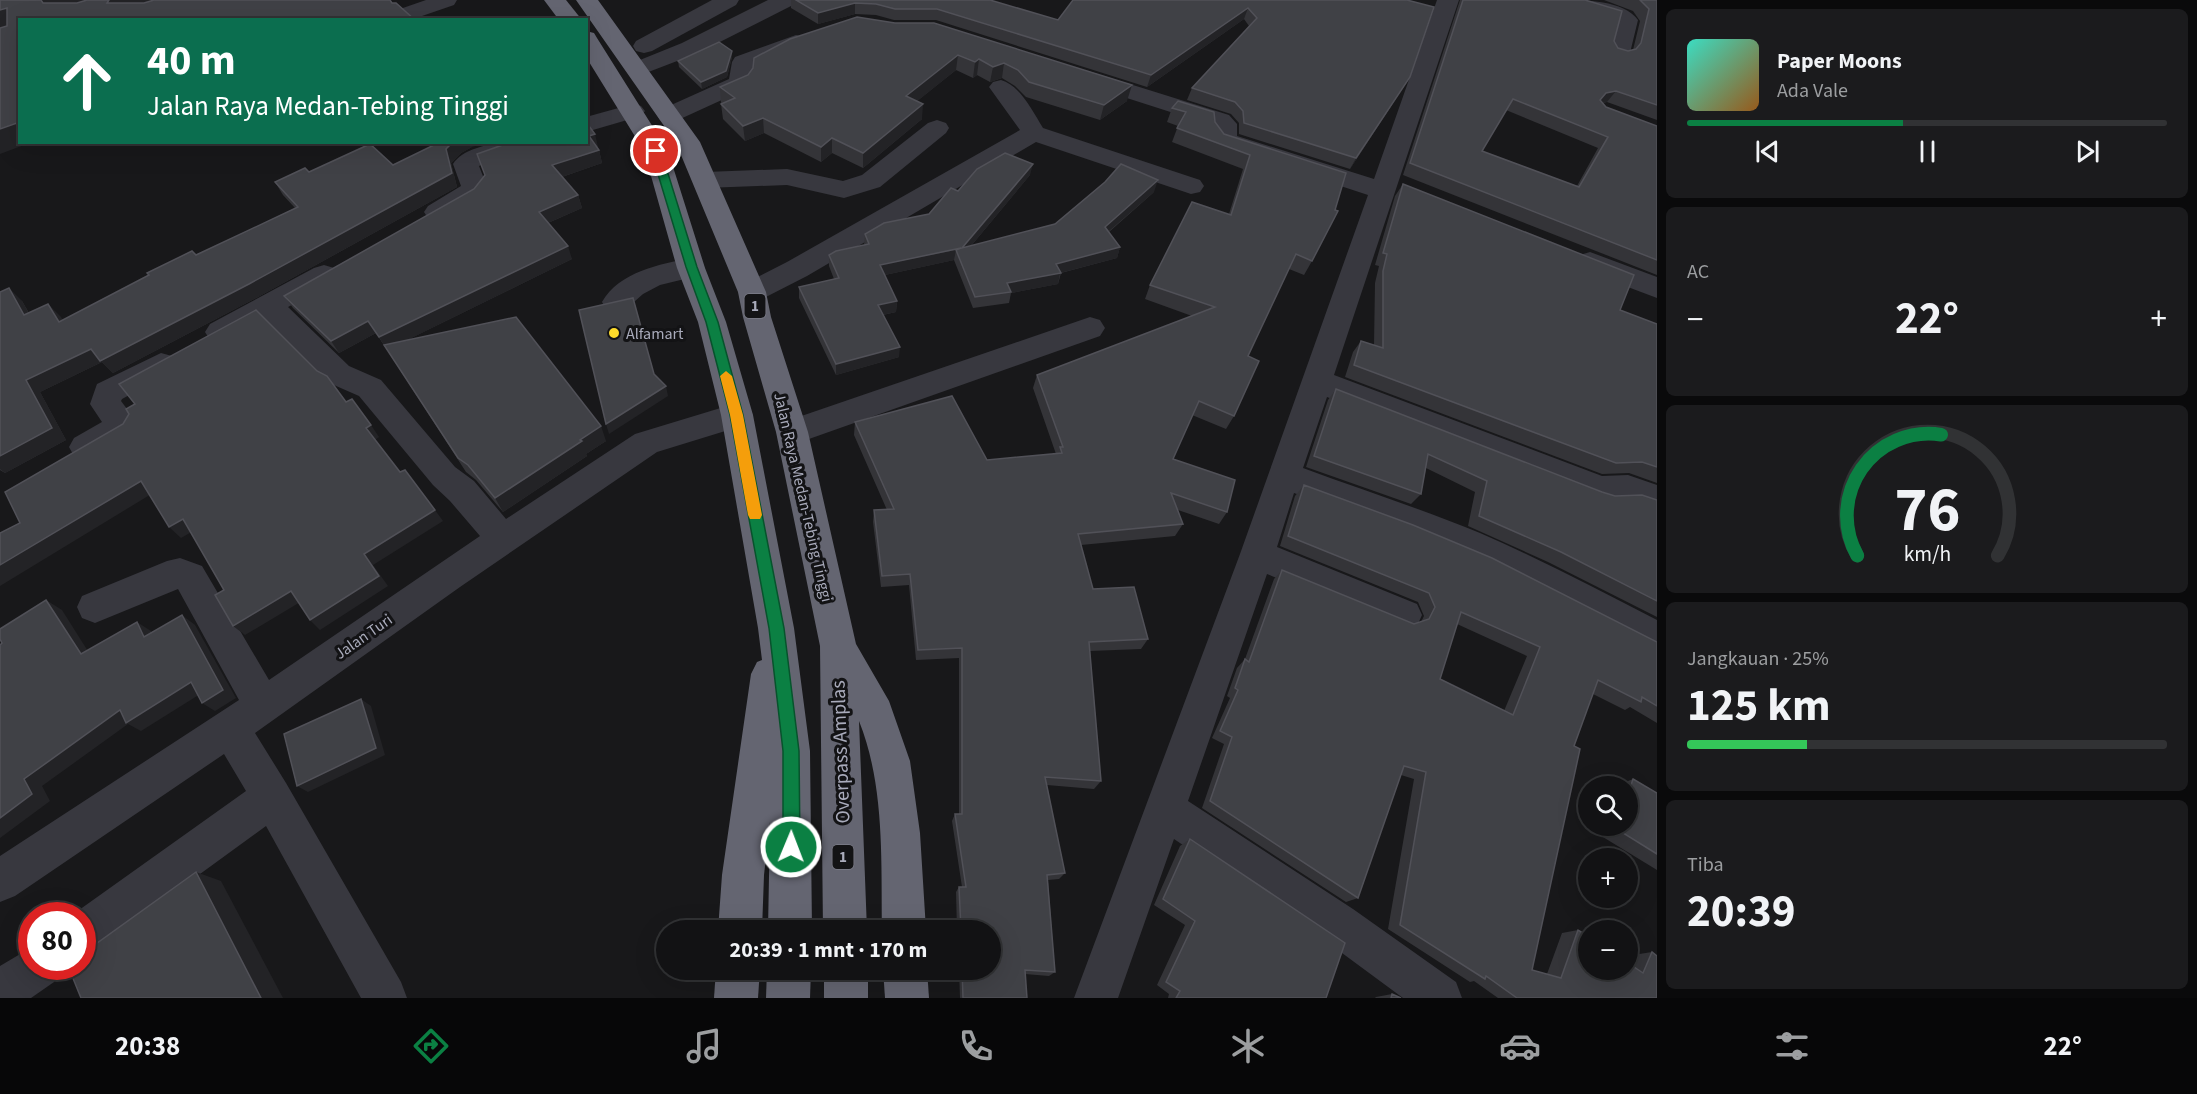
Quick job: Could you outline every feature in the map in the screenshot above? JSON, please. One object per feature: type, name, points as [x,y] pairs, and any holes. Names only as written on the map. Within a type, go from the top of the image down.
[{"type":"highway","points":[[555,0],[569,18]]},
{"type":"highway","name":"Jalan Raya Medan-Tebing Tinggi","points":[[587,0],[688,142],[752,292],[757,317],[792,432],[838,646]]},
{"type":"highway","points":[[588,42],[656,151],[691,267],[712,322],[737,415],[776,628],[791,751],[790,920]]},
{"type":"highway","points":[[741,920],[743,875],[776,628]]},
{"type":"highway","points":[[838,646],[861,686],[884,737],[898,804],[904,920]]},
{"type":"highway","name":"Overpass Amplas","points":[[838,646],[845,920]]},
{"type":"highway","points":[[736,998],[737,980]]},
{"type":"highway","points":[[788,998],[789,980]]},
{"type":"highway","points":[[846,980],[846,998]]},
{"type":"highway","points":[[906,980],[907,998]]},
{"type":"street","points":[[405,18],[446,0]]},
{"type":"street","points":[[632,62],[728,0]]},
{"type":"street","points":[[632,62],[690,48],[785,0]]},
{"type":"street","points":[[1573,0],[1625,17],[1627,20],[1619,53]]},
{"type":"street","points":[[1096,998],[1166,810],[1358,266],[1391,186],[1438,8]]},
{"type":"street","points":[[669,115],[740,83],[743,62],[817,34]]},
{"type":"street","points":[[1070,72],[1220,120],[1225,124],[1223,135],[1228,141],[1391,186]]},
{"type":"street","points":[[1001,87],[1020,110],[1034,133],[1191,186]]},
{"type":"street","points":[[588,124],[633,111]]},
{"type":"street","points":[[705,180],[787,177],[844,190],[871,181],[937,128]]},
{"type":"street","points":[[752,292],[797,269],[1034,133]]},
{"type":"street","points":[[419,222],[475,189],[466,164],[474,158],[520,144]]},
{"type":"street","points":[[1570,254],[1657,288]]},
{"type":"street","points":[[56,463],[123,425],[105,404],[108,392],[349,261]]},
{"type":"street","points":[[616,302],[626,292],[650,276],[691,267]]},
{"type":"street","points":[[268,306],[339,374],[370,388],[444,476],[462,491],[503,539]]},
{"type":"street","points":[[792,432],[1090,328]]},
{"type":"street","points":[[1318,381],[1601,490],[1628,489],[1657,499]]},
{"type":"street","name":"Jalan Turi","points":[[0,881],[263,706],[503,539],[646,443],[737,415]]},
{"type":"street","points":[[1283,475],[1433,529],[1492,554],[1557,585],[1657,639]]},
{"type":"street","points":[[1257,554],[1404,615]]},
{"type":"street","points":[[95,607],[167,576],[180,573],[190,577],[263,706]]},
{"type":"street","points":[[229,727],[272,797],[385,998]]},
{"type":"street","points":[[96,924],[272,797]]},
{"type":"street","points":[[1166,810],[1338,924],[1440,998]]},
{"type":"street","points":[[0,993],[18,980]]},
{"type":"building","points":[[0,0],[77,3],[87,0],[109,0],[107,3],[144,3],[154,0],[390,0],[413,18],[18,18],[18,123],[0,129],[0,28],[7,26],[7,8],[0,10]]},
{"type":"building","points":[[796,0],[990,0],[1058,20],[1073,0],[1407,0],[1434,7],[1410,77],[1356,158],[1244,123],[1243,111],[1235,102],[1192,88],[1257,18],[1248,8],[1151,75],[937,9],[895,9],[876,4],[855,3],[818,13]]},
{"type":"building","points":[[1463,0],[1585,0],[1622,11],[1614,41],[1618,48],[1628,51],[1636,49],[1641,43],[1649,9],[1640,0],[1657,0],[1657,105],[1616,91],[1606,93],[1600,100],[1606,107],[1657,126],[1657,260],[1410,163]],"holes":[[[1513,99],[1608,137],[1579,187],[1482,151]]]},
{"type":"building","points":[[857,17],[895,23],[934,23],[1132,85],[1104,105],[1029,82],[1018,70],[1004,63],[993,67],[979,59],[975,62],[958,55],[906,96],[923,104],[863,153],[832,138],[821,147],[763,118],[743,126],[721,104],[735,98],[720,87],[748,75],[753,68],[754,58],[790,39]]},
{"type":"building","points":[[719,42],[732,51],[726,71],[701,82],[678,61]]},
{"type":"building","points":[[1178,101],[1214,112],[1215,122],[1224,134],[1346,173],[1335,210],[1338,211],[1312,261],[1296,254],[1248,356],[1259,361],[1234,416],[1199,401],[1173,459],[1235,480],[1227,512],[1171,493],[1183,524],[1078,534],[1093,589],[1134,587],[1148,639],[1089,642],[1101,781],[1045,777],[1065,873],[1047,875],[1055,972],[1025,970],[1027,998],[963,998],[962,980],[1001,980],[1001,920],[961,920],[959,887],[966,887],[955,814],[962,814],[962,648],[918,650],[910,574],[882,576],[874,510],[894,509],[855,422],[952,396],[987,460],[1062,453],[1060,447],[1063,447],[1037,375],[1215,307],[1150,285],[1192,202],[1231,215],[1250,155],[1177,128],[1186,112],[1172,108]]},
{"type":"building","points":[[588,125],[595,134],[589,136],[599,150],[552,165],[578,195],[539,212],[568,246],[379,337],[368,321],[331,341],[284,296],[474,189],[485,175],[477,154],[505,144],[588,144]]},
{"type":"building","points":[[370,144],[393,165],[436,144],[451,144],[446,149],[452,173],[249,284],[100,361],[91,349],[26,380],[52,428],[0,456],[0,292],[9,288],[24,315],[48,304],[59,322],[192,251],[196,255],[298,207],[275,182],[305,168],[309,172]]},
{"type":"building","points":[[1005,153],[1033,164],[962,248],[1055,224],[1105,182],[1121,164],[1158,180],[1105,227],[1120,247],[1056,264],[1061,273],[1007,283],[1011,292],[975,297],[956,250],[961,248],[880,265],[897,301],[878,305],[900,347],[836,364],[799,287],[839,278],[829,255],[836,251],[869,244],[865,234],[884,223],[929,214],[951,188],[958,191],[977,169]]},
{"type":"building","points":[[1403,184],[1634,275],[1620,310],[1657,324],[1657,467],[1642,462],[1616,463],[1354,365],[1361,341],[1383,348],[1383,271],[1387,254],[1383,253]]},
{"type":"building","points":[[633,298],[654,374],[666,386],[606,424],[579,310]]},
{"type":"building","points":[[256,310],[317,371],[327,376],[346,402],[352,399],[371,425],[366,428],[400,472],[405,470],[435,510],[364,554],[379,576],[310,620],[291,591],[233,626],[215,595],[224,590],[183,519],[169,527],[141,481],[0,565],[0,533],[20,523],[5,492],[123,424],[129,414],[126,409],[135,404],[119,384]]},
{"type":"building","points":[[516,317],[601,426],[495,498],[468,465],[458,458],[384,345]]},
{"type":"building","points":[[1336,389],[1602,492],[1615,496],[1642,495],[1657,500],[1657,601],[1561,552],[1479,516],[1487,481],[1428,454],[1421,494],[1314,456]]},
{"type":"building","points":[[1304,485],[1413,525],[1492,558],[1657,642],[1657,706],[1642,697],[1641,702],[1598,680],[1574,746],[1580,749],[1532,970],[1561,978],[1578,930],[1578,980],[1638,980],[1638,970],[1643,973],[1652,952],[1657,956],[1657,998],[1517,998],[1486,976],[1485,979],[1400,925],[1426,772],[1404,766],[1358,898],[1210,801],[1232,737],[1220,731],[1238,690],[1235,688],[1245,659],[1249,662],[1282,570],[1414,624],[1429,619],[1435,607],[1429,593],[1288,536]],"holes":[[[1461,612],[1540,647],[1513,715],[1440,679]]]},
{"type":"building","points":[[46,600],[81,654],[137,622],[144,637],[182,615],[223,690],[202,703],[191,682],[126,723],[120,710],[24,779],[32,794],[0,818],[0,645],[2,643],[0,629]]},
{"type":"building","points":[[361,699],[376,748],[297,786],[284,734]]},
{"type":"building","points":[[1638,782],[1657,793],[1657,854],[1628,836],[1638,836]]},
{"type":"building","points":[[1190,839],[1345,943],[1326,998],[1176,998],[1180,991],[1166,982],[1195,921],[1163,899]]},
{"type":"building","points":[[196,872],[261,998],[81,998],[74,980],[96,980],[96,944]]},
{"type":"slow traffic","points":[[726,376],[737,415],[755,515]]},
{"type":"place","name":"Alfamart","points":[[614,333]]},
{"type":"route","points":[[656,151],[691,267],[712,322],[737,415],[776,628],[791,751],[791,847]]}]
